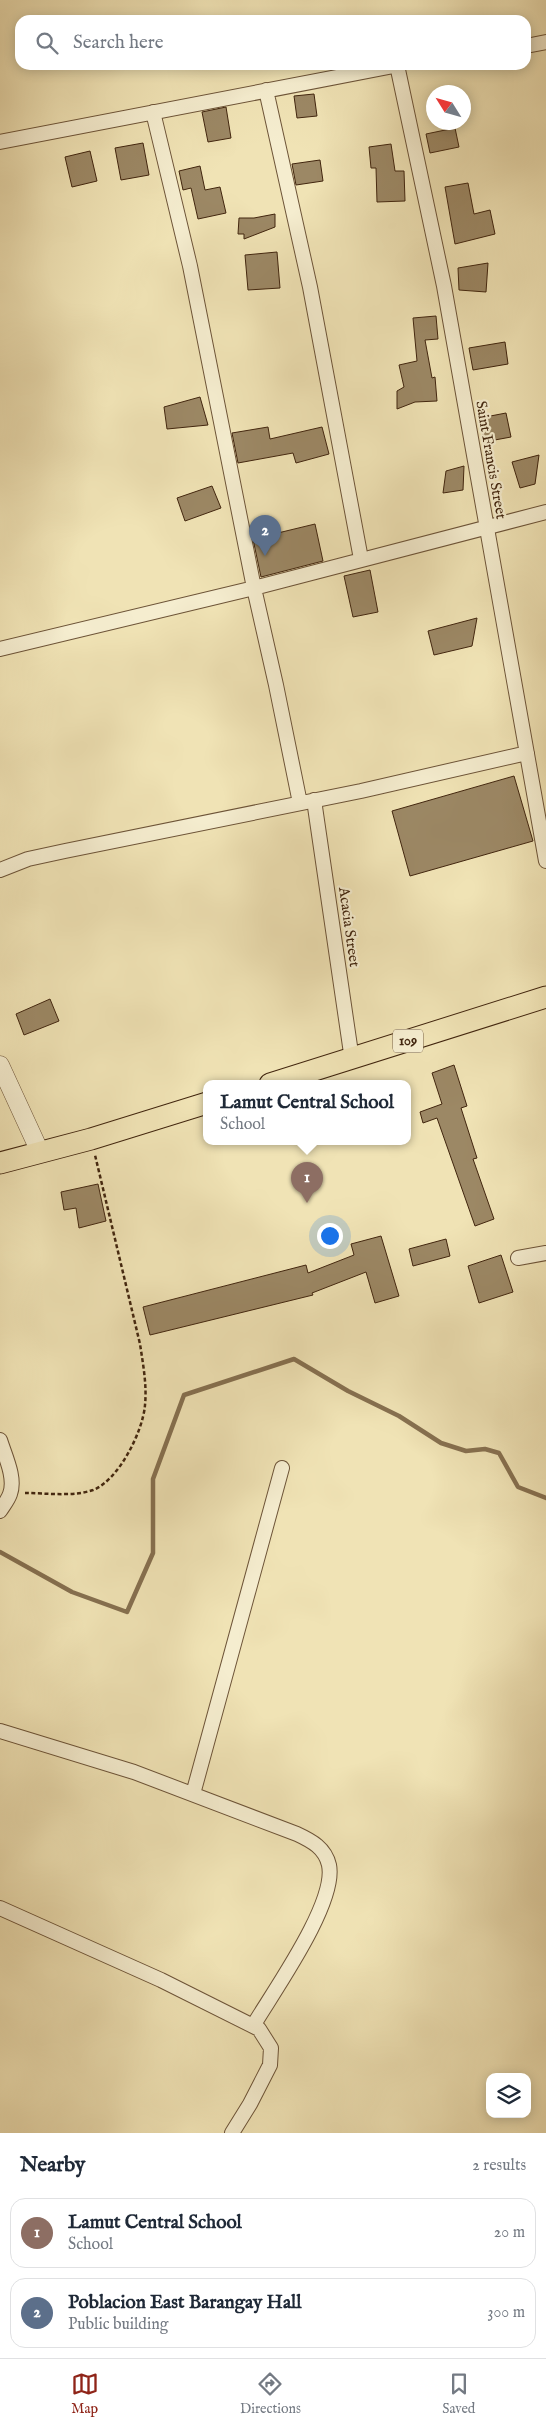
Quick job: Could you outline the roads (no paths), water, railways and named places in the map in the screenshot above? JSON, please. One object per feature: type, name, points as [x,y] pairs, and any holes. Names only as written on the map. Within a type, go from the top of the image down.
[{"type":"main road","name":"109","points":[[284,1080],[352,1060],[546,997]]},
{"type":"main road","points":[[0,1163],[91,1140],[203,1104]]},
{"type":"street","points":[[531,45],[546,42]]},
{"type":"street","points":[[0,142],[372,70]]},
{"type":"street","name":"Saint Francis Street","points":[[399,70],[444,286],[546,861]]},
{"type":"street","points":[[266,90],[310,288],[361,559]]},
{"type":"street","points":[[153,112],[190,266],[254,588],[300,803]]},
{"type":"street","points":[[0,649],[254,588],[546,512]]},
{"type":"street","points":[[0,870],[64,850],[300,803],[527,753]]},
{"type":"street","name":"Acacia Street","points":[[314,800],[352,1060]]},
{"type":"street","points":[[0,1066],[40,1152]]},
{"type":"street","points":[[518,1258],[546,1253]]},
{"type":"street","points":[[0,1440],[8,1464],[11,1493],[0,1511]]},
{"type":"street","points":[[193,1794],[282,1468]]},
{"type":"street","points":[[0,1731],[134,1772],[306,1838],[318,1845],[329,1864],[330,1878],[321,1908],[253,2026]]},
{"type":"street","points":[[0,1908],[161,1980],[253,2026],[267,2039],[271,2048],[270,2064],[250,2104],[232,2133]]},
{"type":"waterway","points":[[0,1552],[72,1592],[127,1612],[153,1553],[153,1479],[184,1395],[294,1359],[348,1391],[399,1416],[441,1443],[466,1451],[485,1449],[499,1453],[518,1487],[546,1498]]},
{"type":"place","name":"Poblacion East Barangay Hall","points":[[265,556]]},
{"type":"place","name":"Lamut Central School","points":[[307,1203]]}]
